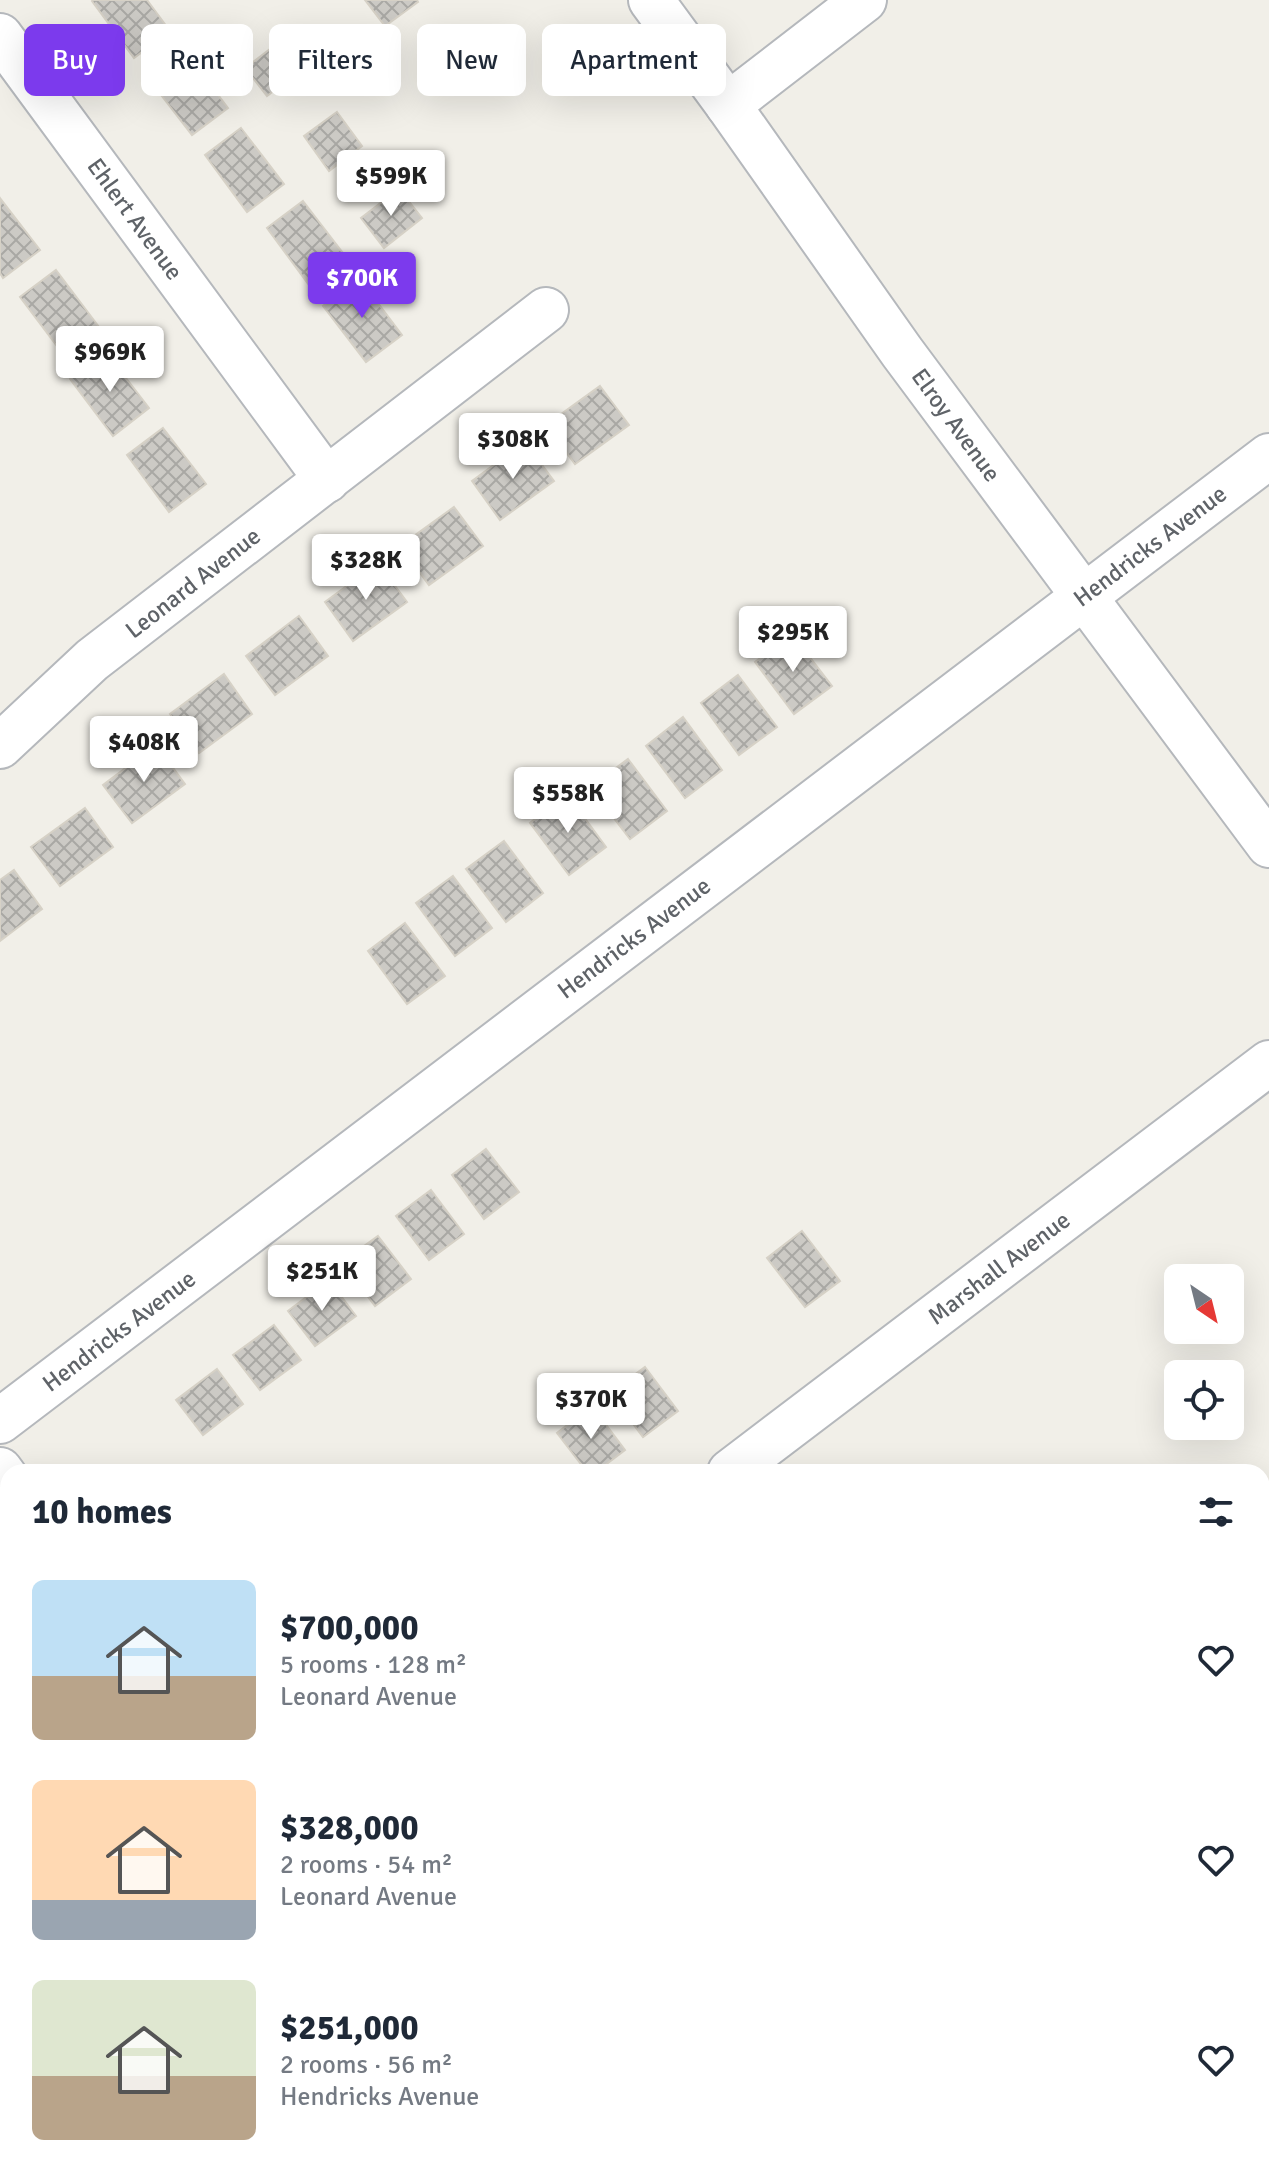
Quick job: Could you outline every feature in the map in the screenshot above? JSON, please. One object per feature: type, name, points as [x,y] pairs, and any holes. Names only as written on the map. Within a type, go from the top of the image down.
[{"type":"street","name":"Elroy Avenue","points":[[651,0],[902,352],[1269,845]]},
{"type":"street","points":[[728,105],[864,0]]},
{"type":"street","name":"Ehlert Avenue","points":[[0,36],[327,480]]},
{"type":"street","name":"Leonard Avenue","points":[[0,746],[92,660],[546,310]]},
{"type":"street","name":"Hendricks Avenue","points":[[0,1421],[1269,456]]},
{"type":"street","name":"Marshall Avenue","points":[[741,1464],[1269,1063]]},
{"type":"building","points":[[147,0],[165,24],[141,24],[141,53],[134,58],[125,46],[125,24],[109,24],[92,1]]},
{"type":"building","points":[[365,0],[417,0],[388,24],[383,24]]},
{"type":"building","points":[[269,50],[267,96],[253,78],[253,62]]},
{"type":"building","points":[[162,96],[219,96],[228,108],[192,135]]},
{"type":"building","points":[[337,112],[362,146],[329,171],[304,136]]},
{"type":"building","points":[[241,128],[284,184],[247,212],[205,155]]},
{"type":"building","points":[[399,189],[422,218],[384,248],[361,218]]},
{"type":"building","points":[[0,198],[40,250],[3,278],[0,273]]},
{"type":"building","points":[[303,201],[346,257],[309,285],[267,228]]},
{"type":"building","points":[[56,270],[99,327],[63,354],[20,297]]},
{"type":"building","points":[[359,278],[402,335],[366,362],[323,306]]},
{"type":"building","points":[[106,352],[149,408],[113,436],[70,379]]},
{"type":"building","points":[[600,386],[629,425],[575,464],[546,425]]},
{"type":"building","points":[[163,428],[206,484],[169,512],[127,455]]},
{"type":"building","points":[[525,442],[554,481],[500,520],[472,481]]},
{"type":"building","points":[[454,507],[483,546],[429,585],[400,546]]},
{"type":"building","points":[[378,563],[407,602],[353,641],[325,602]]},
{"type":"building","points":[[299,616],[328,656],[275,695],[246,656]]},
{"type":"building","points":[[792,634],[832,686],[794,714],[755,662]]},
{"type":"building","points":[[224,674],[252,714],[199,753],[170,714]]},
{"type":"building","points":[[738,675],[777,727],[739,755],[701,703]]},
{"type":"building","points":[[683,717],[722,770],[685,798],[646,746]]},
{"type":"building","points":[[156,745],[185,784],[132,823],[103,785]]},
{"type":"building","points":[[628,759],[667,811],[630,839],[590,787]]},
{"type":"building","points":[[567,794],[606,847],[569,875],[530,823]]},
{"type":"building","points":[[85,808],[113,847],[60,886],[31,847]]},
{"type":"building","points":[[504,841],[543,893],[506,922],[466,869]]},
{"type":"building","points":[[14,870],[42,909],[0,941],[0,880]]},
{"type":"building","points":[[453,876],[492,928],[455,956],[416,903]]},
{"type":"building","points":[[405,923],[445,976],[407,1004],[368,951]]},
{"type":"building","points":[[486,1149],[519,1192],[484,1219],[452,1175]]},
{"type":"building","points":[[431,1190],[464,1234],[429,1260],[396,1216]]},
{"type":"building","points":[[802,1231],[840,1281],[805,1307],[767,1258]]},
{"type":"building","points":[[378,1236],[411,1279],[375,1306],[342,1262]]},
{"type":"building","points":[[329,1280],[356,1316],[315,1346],[288,1311]]},
{"type":"building","points":[[274,1325],[301,1360],[260,1390],[233,1355]]},
{"type":"building","points":[[645,1367],[678,1411],[643,1437],[610,1393]]},
{"type":"building","points":[[217,1369],[243,1404],[203,1435],[176,1400]]},
{"type":"building","points":[[592,1406],[625,1450],[607,1464],[581,1464],[557,1433]]}]
